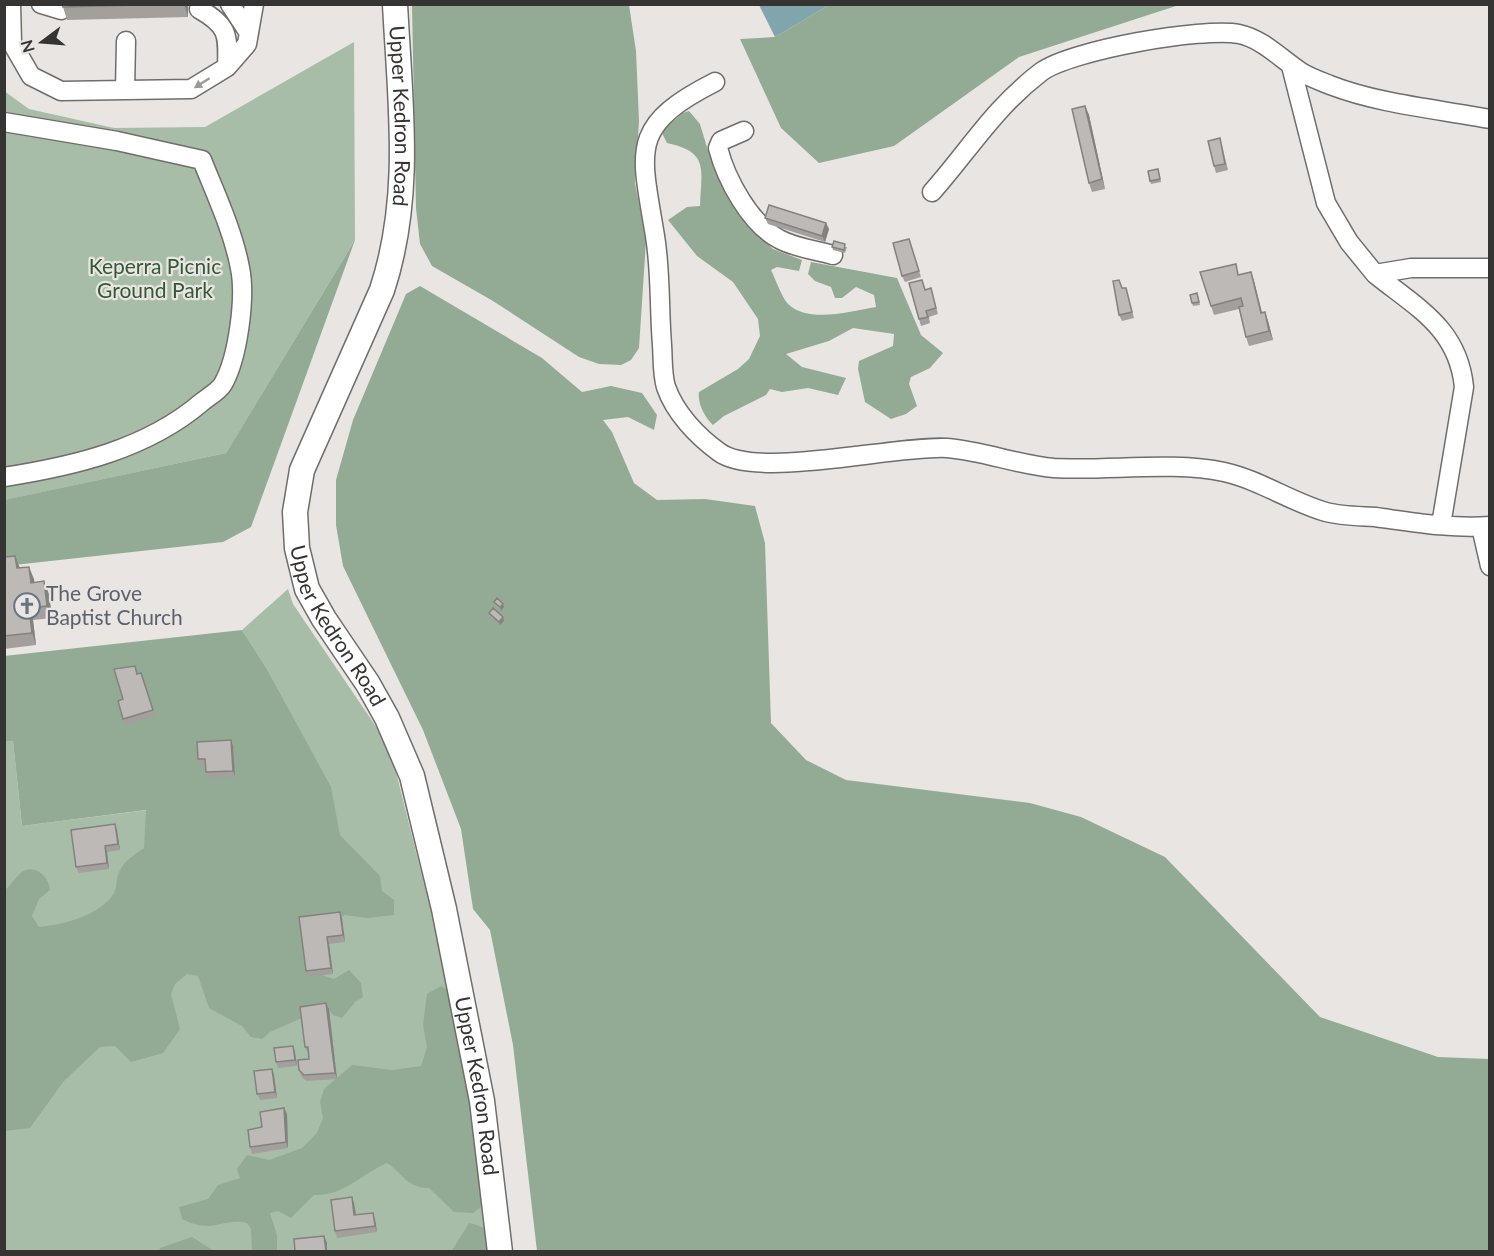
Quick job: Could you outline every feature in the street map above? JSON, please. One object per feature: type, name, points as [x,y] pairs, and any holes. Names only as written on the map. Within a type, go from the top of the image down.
[{"type":"main road","name":"Upper Kedron Road","points":[[395,4],[403,174],[396,237],[382,290],[302,470],[294,529],[299,562],[308,589],[324,619],[377,701],[412,776],[444,909],[482,1101],[500,1251]]},
{"type":"lane","points":[[11,4],[12,42],[31,76],[61,91],[191,90],[227,67],[247,44],[255,4]]},
{"type":"lane","points":[[41,4],[62,10]]},
{"type":"lane","points":[[230,4],[249,33]]},
{"type":"lane","points":[[199,9],[215,18],[228,37],[227,67]]},
{"type":"lane","points":[[932,192],[953,168],[984,125],[1043,70],[1065,58],[1105,48],[1214,32],[1240,34],[1257,41],[1292,66],[1332,86],[1364,95],[1490,119]]},
{"type":"lane","points":[[125,90],[126,41]]},
{"type":"lane","points":[[1292,66],[1326,203],[1349,242],[1375,274],[1430,315],[1446,336],[1462,371],[1464,387],[1441,525]]},
{"type":"lane","points":[[715,82],[679,100],[661,116],[647,141],[644,166],[660,270],[664,380],[676,408],[696,431],[722,454],[751,462],[914,448],[946,448],[980,452],[1053,468],[1222,472],[1251,480],[1326,512],[1441,525],[1485,526],[1490,566]]},
{"type":"lane","points":[[4,122],[117,141],[202,160],[227,222],[241,269],[242,323],[222,385],[189,414],[148,440],[91,459],[4,477]]},
{"type":"lane","points":[[744,131],[721,141],[718,148],[749,211],[772,235],[782,241],[833,255]]},
{"type":"lane","points":[[1375,274],[1411,268],[1490,268]]},
{"type":"green space","points":[[412,5],[629,5],[636,51],[639,121],[635,183],[646,241],[639,348],[631,360],[621,365],[599,364],[579,357],[493,301],[432,266],[420,244],[416,208]]},
{"type":"green space","points":[[829,5],[1179,5],[1019,57],[894,146],[819,163],[781,128],[740,39],[775,37]]},
{"type":"green space","name":"Keperra Picnic Ground Park","points":[[354,42],[355,240],[226,453],[5,500],[4,91],[29,109],[114,128],[205,127]]},
{"type":"green space","points":[[689,111],[700,124],[709,154],[738,214],[773,249],[802,260],[799,271],[777,267],[771,270],[788,304],[797,310],[818,315],[876,307],[874,295],[856,287],[842,298],[835,298],[831,287],[815,281],[808,274],[811,262],[897,278],[921,335],[943,353],[930,368],[911,377],[909,384],[917,406],[906,414],[891,419],[865,402],[858,369],[859,361],[893,346],[894,334],[853,328],[829,341],[786,354],[802,367],[846,378],[838,395],[808,388],[782,392],[770,389],[766,395],[724,416],[713,425],[707,418],[700,405],[699,392],[738,369],[749,359],[760,336],[758,319],[733,282],[697,256],[668,220],[687,207],[700,206],[701,173],[697,157],[681,147],[667,143],[661,131],[683,113]]},
{"type":"green space","points":[[355,240],[251,527],[223,542],[5,566],[4,500],[226,453]]},
{"type":"green space","points":[[420,286],[542,358],[582,392],[611,386],[642,393],[657,415],[654,430],[628,417],[603,420],[612,432],[634,483],[657,500],[705,499],[755,506],[765,543],[771,723],[806,760],[846,780],[1030,803],[1081,817],[1165,857],[1320,1017],[1438,1057],[1489,1059],[1489,1251],[537,1251],[513,1045],[490,930],[473,909],[461,829],[423,730],[343,566],[336,525],[336,480],[353,420],[406,294]]},
{"type":"green space","points":[[288,589],[293,604],[381,734],[396,772],[467,1055],[495,1251],[5,1252],[5,742],[13,741],[22,826],[330,787],[267,669],[242,630]]},
{"type":"green space","points":[[242,630],[267,669],[331,787],[340,835],[380,876],[382,891],[394,900],[394,915],[367,918],[345,915],[330,924],[319,974],[334,979],[349,970],[361,983],[363,997],[355,1002],[342,1018],[333,1015],[327,1007],[270,1032],[262,1039],[251,1037],[242,1026],[209,1008],[198,976],[187,974],[175,984],[171,994],[180,1029],[163,1053],[131,1062],[115,1046],[100,1047],[63,1082],[30,1128],[5,1131],[5,890],[20,874],[32,869],[45,877],[50,890],[39,899],[32,916],[39,927],[59,924],[91,913],[108,901],[115,891],[117,877],[122,866],[144,848],[146,810],[22,826],[13,741],[5,742],[4,656]]},
{"type":"green space","points":[[441,986],[451,992],[488,1202],[473,1213],[454,1212],[429,1188],[410,1183],[387,1163],[335,1192],[314,1195],[291,1218],[278,1211],[270,1213],[277,1235],[277,1252],[252,1251],[251,1229],[247,1223],[231,1222],[202,1226],[182,1219],[179,1207],[208,1199],[218,1185],[240,1178],[237,1169],[247,1155],[269,1160],[302,1148],[317,1133],[323,1118],[320,1102],[324,1089],[352,1065],[392,1070],[421,1066],[427,1047],[423,1025],[427,994]]},
{"type":"green space","points":[[469,1223],[485,1229],[491,1235],[495,1251],[451,1252]]},
{"type":"green space","points":[[192,1237],[214,1251],[159,1251],[160,1248]]},
{"type":"water","points":[[759,5],[829,5],[775,37]]},
{"type":"building","points":[[62,4],[175,4],[63,7]]},
{"type":"building","points":[[1085,106],[1102,179],[1089,183],[1072,109]]},
{"type":"building","points":[[1220,138],[1225,164],[1214,166],[1208,141]]},
{"type":"building","points":[[1158,169],[1160,179],[1150,181],[1148,171]]},
{"type":"building","points":[[769,205],[826,223],[822,236],[765,218]]},
{"type":"building","points":[[909,239],[919,271],[902,276],[893,243]]},
{"type":"building","points":[[834,241],[845,244],[844,250],[832,247]]},
{"type":"building","points":[[1236,264],[1238,275],[1251,272],[1261,313],[1265,312],[1269,331],[1246,337],[1239,307],[1243,306],[1241,298],[1211,306],[1200,272]]},
{"type":"building","points":[[922,280],[925,290],[931,288],[936,308],[926,311],[928,317],[919,319],[909,283]]},
{"type":"building","points":[[1119,280],[1122,288],[1126,288],[1132,312],[1119,315],[1113,281]]},
{"type":"building","points":[[1197,293],[1199,302],[1192,303],[1190,295]]},
{"type":"building","name":"The Grove Baptist Church","points":[[15,556],[17,568],[29,567],[31,583],[44,581],[47,606],[29,608],[32,633],[4,636],[5,557]]},
{"type":"building","points":[[497,598],[503,604],[500,607],[494,602]]},
{"type":"building","points":[[493,608],[503,617],[499,622],[489,613]]},
{"type":"building","points":[[135,666],[137,674],[141,673],[153,710],[123,719],[118,701],[123,699],[114,669]]},
{"type":"building","points":[[231,740],[233,771],[206,772],[205,759],[198,759],[197,742]]},
{"type":"building","points":[[115,824],[118,844],[105,846],[107,863],[76,867],[71,830]]},
{"type":"building","points":[[340,912],[343,935],[327,937],[331,968],[306,971],[299,917]]},
{"type":"building","points":[[326,1003],[335,1073],[304,1075],[299,1070],[298,1060],[309,1059],[308,1047],[305,1047],[300,1007]]},
{"type":"building","points":[[293,1046],[295,1060],[276,1062],[274,1048]]},
{"type":"building","points":[[272,1069],[275,1092],[257,1094],[254,1071]]},
{"type":"building","points":[[284,1108],[286,1142],[250,1147],[248,1130],[262,1127],[260,1112]]},
{"type":"building","points":[[352,1197],[354,1215],[373,1213],[375,1226],[335,1231],[331,1200]]},
{"type":"building","points":[[324,1236],[326,1251],[295,1251],[294,1239]]},
{"type":"place","name":"The Grove Baptist Church","points":[[27,606]]}]
